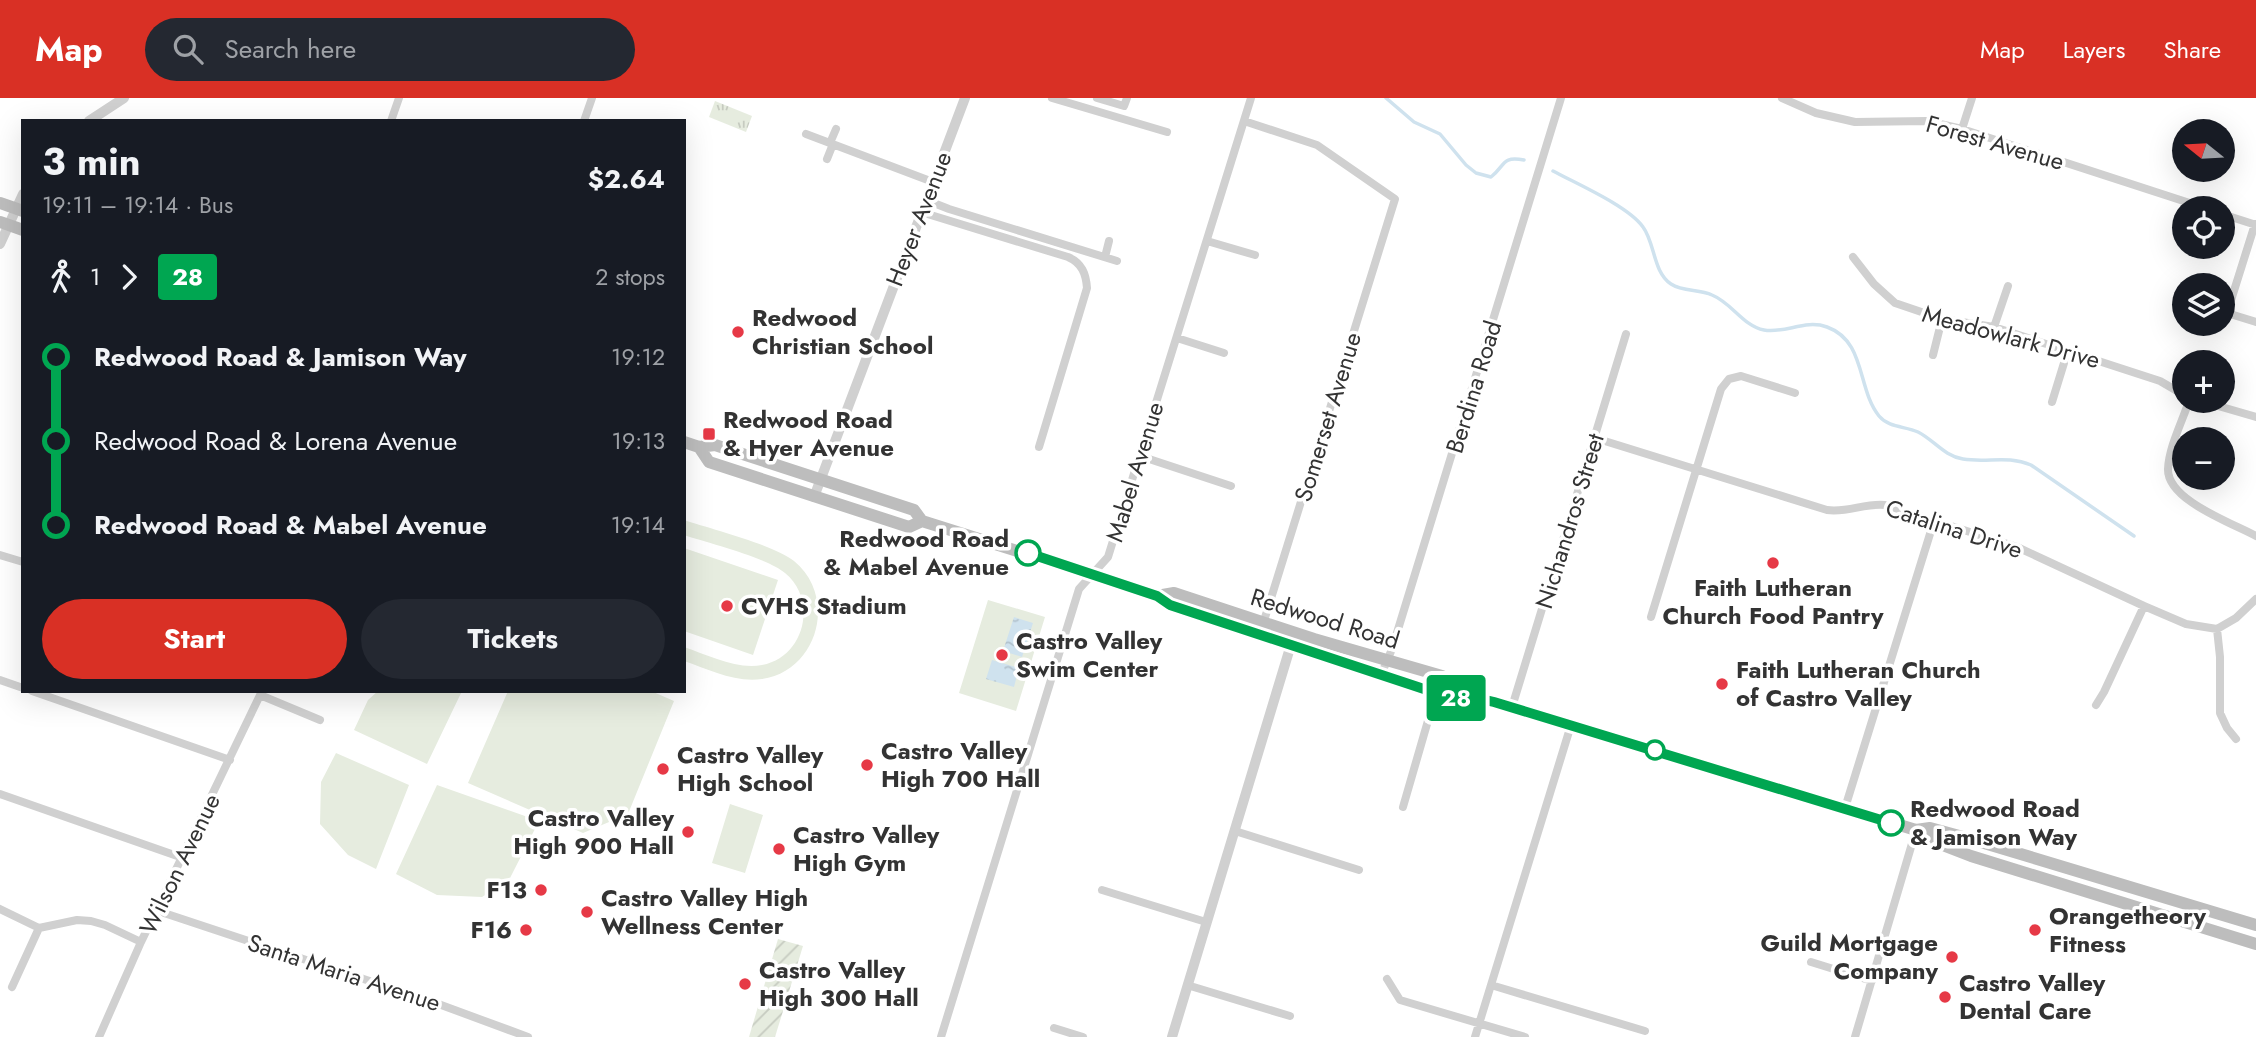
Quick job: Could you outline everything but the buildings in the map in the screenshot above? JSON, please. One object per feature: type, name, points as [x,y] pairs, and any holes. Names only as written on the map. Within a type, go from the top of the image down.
[{"type":"main road","points":[[0,203],[19,210]]},
{"type":"main road","points":[[4,223],[21,229]]},
{"type":"main road","name":"Redwood Road","points":[[686,443],[699,447],[715,445],[914,510],[922,521],[1092,574],[1157,596],[1170,605],[1436,693],[1453,698],[1476,697],[1571,724],[1845,808],[1916,831],[1927,839],[1971,856],[2256,944]]},
{"type":"main road","name":"Redwood Road","points":[[699,447],[709,462],[814,497],[909,527],[922,521]]},
{"type":"main road","name":"Redwood Road","points":[[1157,596],[1174,593],[1457,681],[1476,697]]},
{"type":"main road","name":"Redwood Road","points":[[1916,831],[1930,828],[1974,839],[2256,925]]},
{"type":"street","points":[[92,119],[124,98]]},
{"type":"street","points":[[392,119],[399,98]]},
{"type":"street","points":[[585,119],[592,98]]},
{"type":"street","name":"Heyer Avenue","points":[[814,497],[965,98]]},
{"type":"street","points":[[1052,98],[1167,132]]},
{"type":"street","points":[[1097,98],[1125,106],[1127,98]]},
{"type":"street","name":"Mabel Avenue","points":[[941,1037],[1078,591],[1108,557],[1251,98]]},
{"type":"street","name":"Berdina Road","points":[[1381,674],[1496,315],[1561,98]]},
{"type":"street","name":"Forest Avenue","points":[[1782,98],[1816,113],[1855,122],[1927,121],[1962,129],[2172,197]]},
{"type":"street","points":[[1962,129],[1972,98]]},
{"type":"street","name":"Somerset Avenue","points":[[1244,121],[1317,145],[1395,199],[1259,635]]},
{"type":"street","points":[[827,159],[836,129]]},
{"type":"street","points":[[806,134],[933,182]]},
{"type":"street","points":[[926,200],[1117,261]]},
{"type":"street","points":[[0,244],[4,223],[19,210]]},
{"type":"street","points":[[921,212],[1068,257],[1075,260],[1083,270],[1087,288],[1039,447]]},
{"type":"street","points":[[2235,218],[2255,225],[2227,313],[2256,322]]},
{"type":"street","points":[[1207,241],[1255,255]]},
{"type":"street","points":[[1105,257],[1109,242]]},
{"type":"street","name":"Meadowlark Drive","points":[[1853,257],[1874,284],[1895,303],[1942,319],[1994,327],[2160,381],[2172,388]]},
{"type":"street","points":[[1994,327],[2008,286]]},
{"type":"street","points":[[1933,355],[1942,319]]},
{"type":"street","name":"Nichandros Street","points":[[1512,707],[1626,334]]},
{"type":"street","points":[[1177,338],[1224,353]]},
{"type":"street","points":[[2052,402],[2068,350]]},
{"type":"street","points":[[1651,617],[1721,389],[1729,379],[1741,376],[1795,393]]},
{"type":"street","points":[[2235,411],[2256,417]]},
{"type":"street","points":[[2185,413],[2170,458],[2168,472],[2172,485],[2192,503],[2256,536]]},
{"type":"street","name":"Catalina Drive","points":[[1595,438],[1827,510],[1840,512],[1871,503],[1885,505],[2018,547],[2186,624],[2217,629]]},
{"type":"street","points":[[1140,456],[1231,486]]},
{"type":"street","points":[[1845,808],[1934,521]]},
{"type":"street","points":[[0,555],[21,561]]},
{"type":"street","points":[[2236,739],[2220,713],[2217,629],[2235,618],[2256,599]]},
{"type":"street","points":[[2096,705],[2144,606]]},
{"type":"street","points":[[1172,1037],[1294,632]]},
{"type":"street","points":[[0,680],[21,687]]},
{"type":"street","points":[[38,693],[230,760]]},
{"type":"street","points":[[261,693],[320,720]]},
{"type":"street","name":"Wilson Avenue","points":[[99,1037],[141,942],[261,693]]},
{"type":"street","points":[[1403,807],[1436,693]]},
{"type":"street","points":[[1475,1037],[1571,724]]},
{"type":"street","points":[[0,794],[183,858]]},
{"type":"street","points":[[1235,831],[1359,870]]},
{"type":"street","points":[[1855,1037],[1916,831]]},
{"type":"street","points":[[1102,890],[1206,922]]},
{"type":"street","points":[[0,909],[39,928],[77,920],[91,921],[141,942]]},
{"type":"street","name":"Santa Maria Avenue","points":[[158,911],[421,998],[528,1037]]},
{"type":"street","points":[[12,987],[39,928]]},
{"type":"street","points":[[1811,962],[1872,981]]},
{"type":"street","points":[[1387,979],[1400,1000],[1525,1037]]},
{"type":"street","points":[[1187,985],[1290,1016]]},
{"type":"street","points":[[1492,985],[1645,1031]]},
{"type":"street","points":[[1054,1028],[1083,1037]]},
{"type":"green space","points":[[715,101],[752,116],[746,132],[709,117]]},
{"type":"green space","points":[[686,521],[772,549],[794,561],[808,576],[815,593],[818,612],[816,630],[808,648],[797,662],[781,673],[762,679],[742,679],[686,662],[686,648],[723,661],[762,665],[777,660],[797,639],[804,612],[795,584],[777,567],[752,556],[686,536]]},
{"type":"green space","name":"CVHS Stadium","points":[[686,549],[778,580],[753,655],[686,632]]},
{"type":"green space","name":"Castro Valley Swim Center","points":[[988,600],[1045,617],[1016,711],[959,693]]},
{"type":"green space","points":[[376,693],[461,693],[427,764],[354,730],[368,700]]},
{"type":"green space","points":[[507,693],[656,693],[674,701],[628,814],[583,833],[468,783]]},
{"type":"green space","points":[[336,753],[409,785],[376,869],[348,855],[320,824],[321,782]]},
{"type":"green space","points":[[437,785],[539,821],[509,880],[482,897],[437,895],[396,874]]},
{"type":"green space","points":[[730,804],[763,815],[745,873],[712,863]]},
{"type":"green space","points":[[778,939],[803,946],[775,1037],[749,1037]]},
{"type":"water","points":[[1014,617],[1033,623],[1022,657],[1003,651]]},
{"type":"water","points":[[992,660],[1019,668],[1014,687],[986,679]]},
{"type":"waterway","points":[[1386,98],[1414,122],[1440,134],[1476,173],[1491,177],[1507,160],[1524,160]]},
{"type":"waterway","points":[[1553,171],[1614,203],[1636,219],[1647,234],[1657,265],[1671,284],[1712,295],[1757,328],[1772,331],[1819,325],[1840,334],[1855,354],[1872,405],[1887,423],[1918,432],[1956,457],[1972,460],[2014,460],[2031,465],[2134,536]]},
{"type":"bus line","name":"28","points":[[1028,553],[1157,596],[1170,605],[1436,693],[1453,698],[1476,697],[1571,724],[1891,823]]},
{"type":"place","name":"Redwood Christian School","points":[[738,332]]},
{"type":"place","name":"Redwood Road & Hyer Avenue","points":[[709,434]]},
{"type":"place","name":"Redwood Road & Mabel Avenue","points":[[1028,553]]},
{"type":"place","name":"Faith Lutheran Church Food Pantry","points":[[1773,563]]},
{"type":"place","name":"CVHS Stadium","points":[[727,606]]},
{"type":"place","name":"Castro Valley Swim Center","points":[[1002,655]]},
{"type":"place","name":"Faith Lutheran Church of Castro Valley","points":[[1722,684]]},
{"type":"place","name":"Castro Valley High 700 Hall","points":[[867,765]]},
{"type":"place","name":"Castro Valley High School","points":[[663,769]]},
{"type":"place","name":"Redwood Road & Jamison Way","points":[[1891,823]]},
{"type":"place","name":"Castro Valley High 900 Hall","points":[[688,832]]},
{"type":"place","name":"Castro Valley High Gym","points":[[779,849]]},
{"type":"place","name":"F13","points":[[541,890]]},
{"type":"place","name":"Castro Valley High Wellness Center","points":[[587,912]]},
{"type":"place","name":"F16","points":[[526,930]]},
{"type":"place","name":"Orangetheory Fitness","points":[[2035,930]]},
{"type":"place","name":"Guild Mortgage Company","points":[[1952,957]]},
{"type":"place","name":"Castro Valley High 300 Hall","points":[[745,984]]},
{"type":"place","name":"Castro Valley Dental Care","points":[[1945,997]]}]
